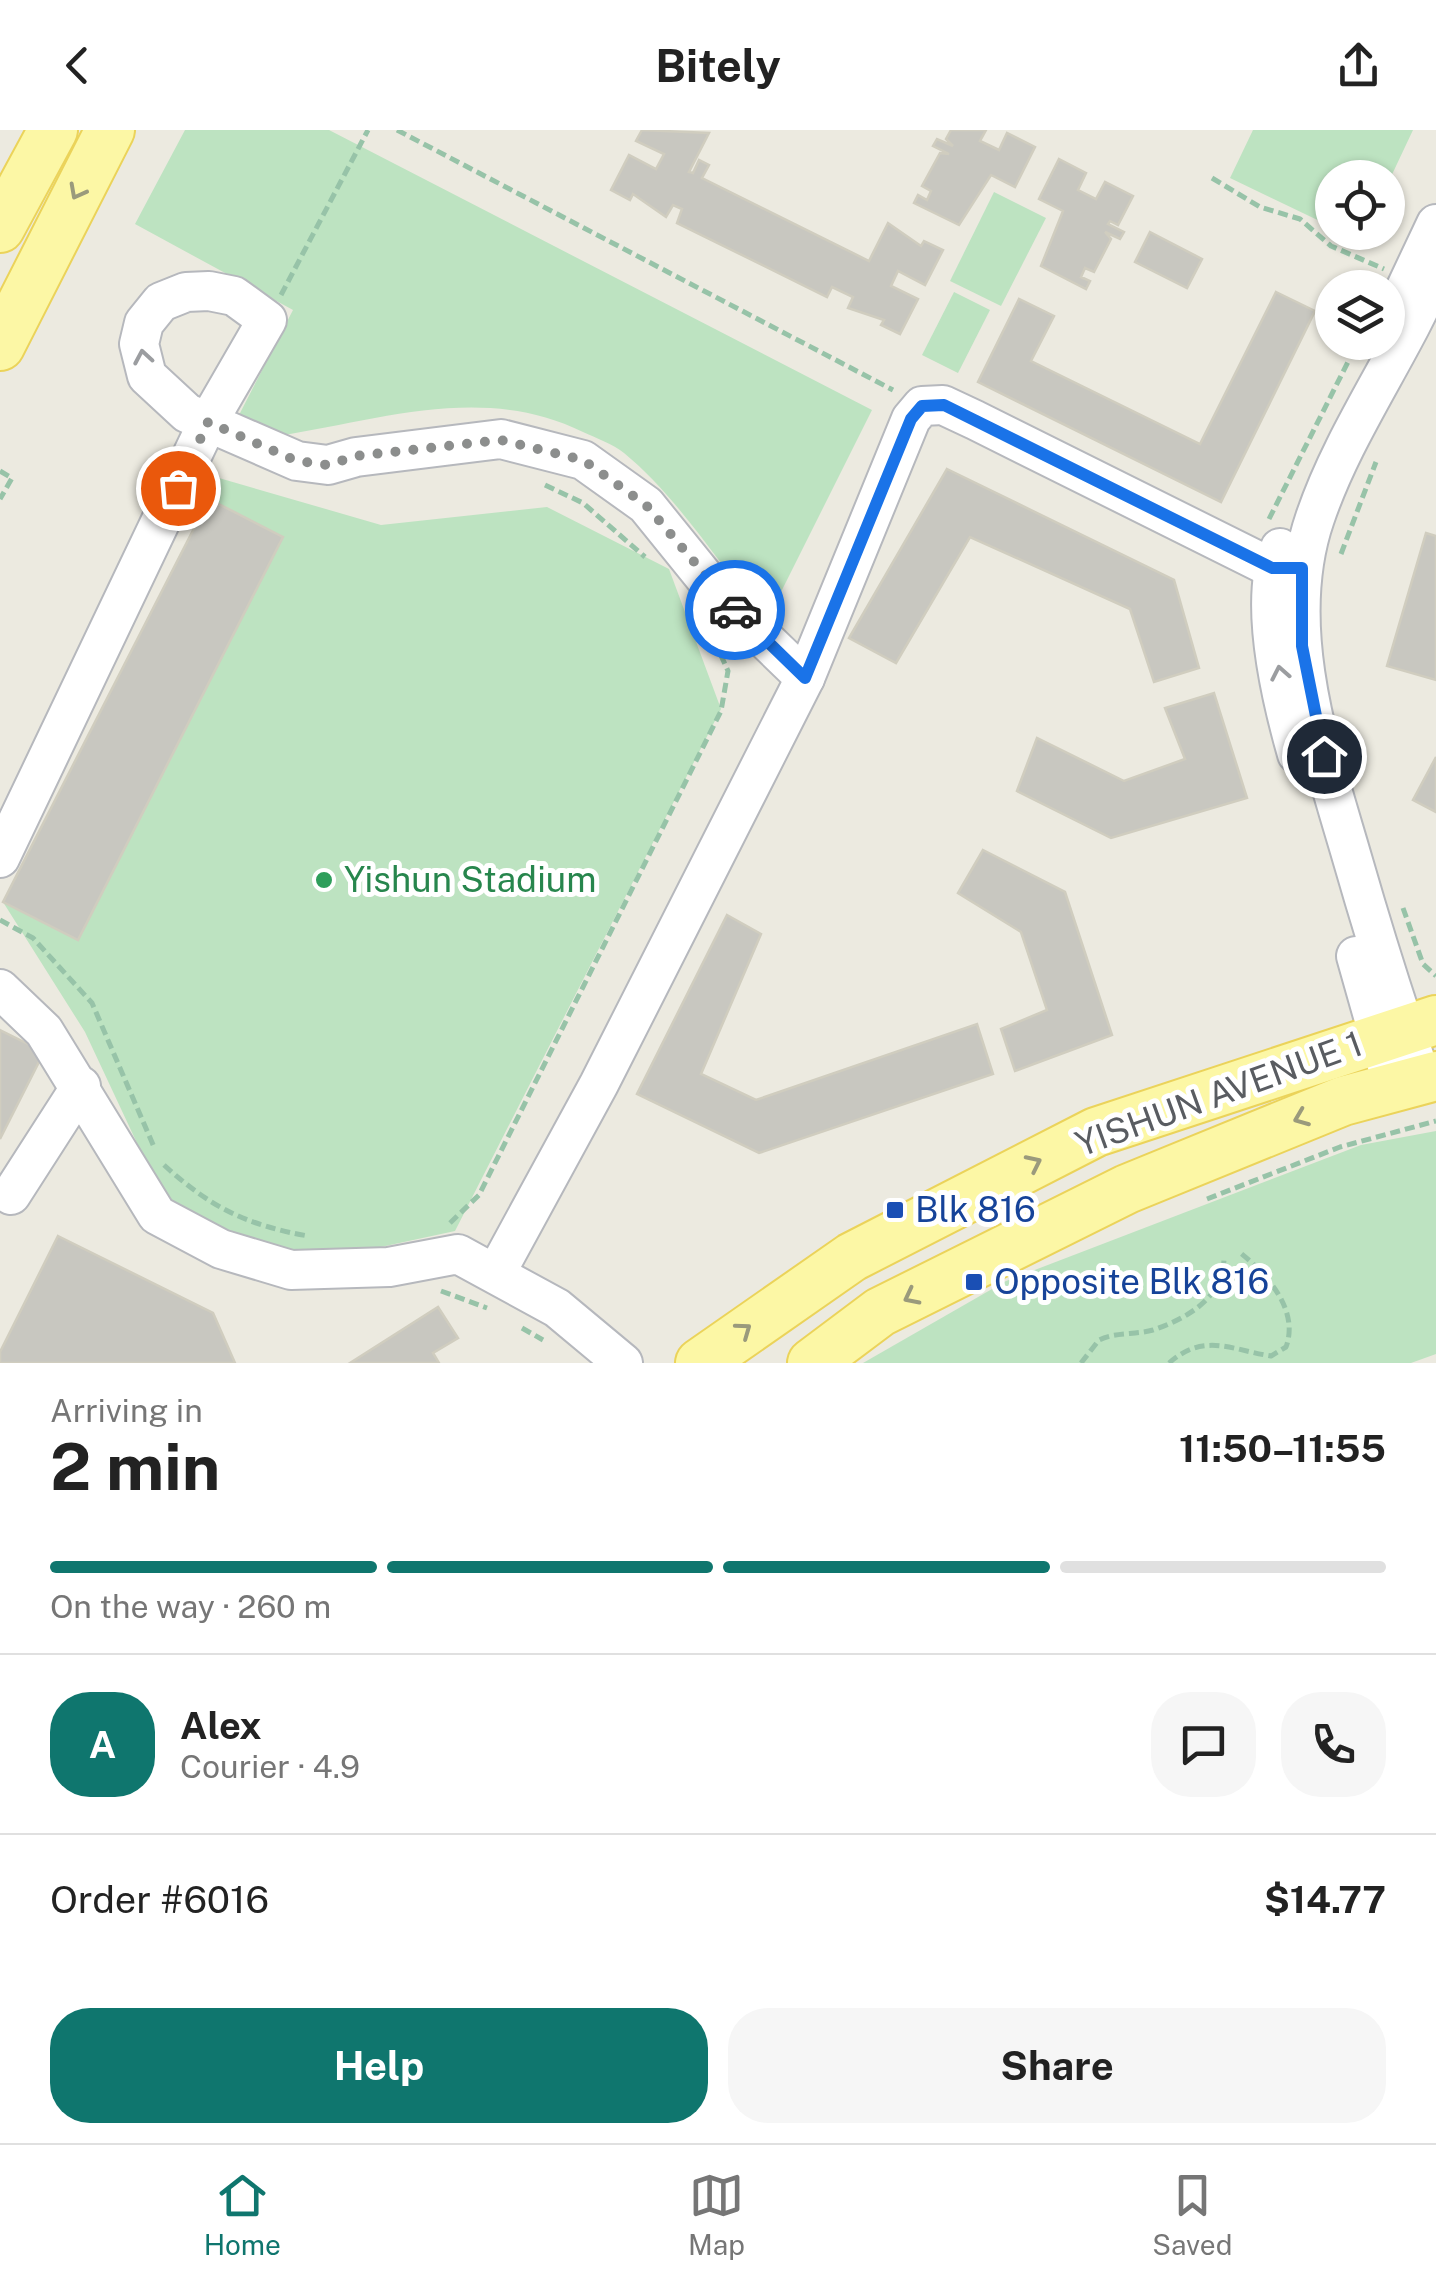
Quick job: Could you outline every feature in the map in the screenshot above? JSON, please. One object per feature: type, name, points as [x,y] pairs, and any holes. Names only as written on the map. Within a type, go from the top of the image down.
[{"type":"main road","points":[[0,346],[110,130]]},
{"type":"main road","points":[[0,228],[30,151]]},
{"type":"main road","name":"YISHUN AVENUE 1","points":[[700,1363],[852,1257],[1096,1132],[1406,1029]]},
{"type":"main road","name":"YISHUN AVENUE 1","points":[[812,1363],[880,1312],[1126,1188],[1344,1101],[1422,1091]]},
{"type":"street","points":[[1278,566],[1315,516],[1418,277]]},
{"type":"street","points":[[0,858],[208,422],[268,320],[234,296],[186,292],[162,302],[144,323],[140,344],[147,376],[187,413],[208,422],[297,461],[328,465],[356,456],[501,440],[583,460],[646,505],[718,594],[805,678]]},
{"type":"street","points":[[1367,360],[1312,466],[1278,566],[1274,642],[1294,745],[1406,1029],[1422,1091]]},
{"type":"street","points":[[496,1272],[598,1084],[805,678],[911,419],[922,406],[944,405],[1278,566]]},
{"type":"street","points":[[0,990],[44,1030],[157,1215],[221,1250],[291,1270],[388,1266],[458,1254],[557,1308],[623,1363]]},
{"type":"street","points":[[10,1194],[81,1086]]},
{"type":"path","points":[[268,320],[368,130]]},
{"type":"path","points":[[397,130],[922,406]]},
{"type":"path","points":[[1212,178],[1260,207],[1300,219],[1331,246],[1418,277]]},
{"type":"path","points":[[1278,566],[1270,513],[1349,360]]},
{"type":"path","points":[[1340,556],[1380,450]]},
{"type":"path","points":[[0,471],[12,478],[0,499]]},
{"type":"path","points":[[541,482],[583,503],[646,558]]},
{"type":"path","points":[[445,1228],[479,1196],[721,711],[728,671],[702,624]]},
{"type":"path","points":[[1397,892],[1423,964],[1436,976]]},
{"type":"path","points":[[0,920],[33,938],[92,1003],[160,1161],[204,1202],[278,1230],[312,1236]]},
{"type":"path","points":[[1197,1202],[1340,1146],[1422,1091]]},
{"type":"path","points":[[1169,1363],[1183,1351],[1202,1344],[1224,1343],[1271,1356],[1286,1347],[1289,1335],[1281,1298],[1263,1271],[1238,1251]]},
{"type":"path","points":[[1082,1363],[1093,1344],[1106,1336],[1153,1330],[1203,1305],[1216,1289],[1224,1256]]},
{"type":"green space","points":[[185,130],[329,130],[872,410],[767,620],[644,471],[604,441],[545,417],[508,410],[432,410],[278,436],[239,415],[293,310],[135,224]]},
{"type":"green space","points":[[1253,130],[1413,130],[1399,160],[1315,160],[1315,219],[1230,178]]},
{"type":"green space","points":[[994,192],[1046,218],[1001,306],[950,281]]},
{"type":"green space","points":[[954,292],[990,310],[958,373],[922,355]]},
{"type":"green space","name":"Yishun Stadium","points":[[219,478],[381,525],[547,507],[669,569],[721,709],[455,1231],[288,1267],[166,1205],[85,1032],[3,902]]},
{"type":"green space","points":[[1436,1131],[1436,1354],[1411,1363],[863,1363],[1006,1281],[1361,1145]]},
{"type":"building","points":[[642,130],[709,133],[689,172],[693,173],[699,160],[709,165],[702,178],[869,261],[888,223],[921,246],[924,241],[943,250],[925,285],[898,271],[891,286],[918,299],[900,334],[881,325],[884,320],[848,308],[853,297],[832,287],[827,297],[677,223],[682,209],[673,205],[666,217],[633,194],[630,200],[611,190],[629,155],[656,169],[664,154],[636,141]]},
{"type":"building","points":[[951,130],[986,130],[980,141],[999,150],[1007,133],[1035,147],[1015,187],[991,175],[959,225],[914,203],[918,195],[927,200],[931,191],[922,186],[940,153],[949,154],[933,146],[937,139],[953,146],[946,139]]},
{"type":"building","points":[[1059,159],[1086,173],[1078,190],[1096,199],[1105,182],[1133,196],[1118,225],[1110,221],[1108,224],[1124,232],[1120,239],[1105,232],[1111,239],[1094,272],[1085,268],[1081,277],[1090,281],[1086,289],[1041,266],[1063,211],[1039,199]]},
{"type":"building","points":[[1150,232],[1202,259],[1187,288],[1135,262]]},
{"type":"building","points":[[1276,292],[1315,311],[1221,502],[978,382],[1019,299],[1054,316],[1031,361],[1200,444]]},
{"type":"building","points":[[947,469],[1174,580],[1199,668],[1154,682],[1130,609],[970,537],[896,663],[849,638]]},
{"type":"building","points":[[209,499],[283,537],[78,940],[3,902]]},
{"type":"building","points":[[1426,533],[1436,536],[1436,680],[1387,666]]},
{"type":"building","points":[[1214,693],[1247,798],[1111,838],[1017,791],[1037,738],[1124,781],[1185,759],[1165,708]]},
{"type":"building","points":[[1436,757],[1436,812],[1413,800]]},
{"type":"building","points":[[983,850],[1065,892],[1112,1035],[1015,1071],[1001,1029],[1047,1010],[1021,932],[958,893]]},
{"type":"building","points":[[727,915],[761,934],[701,1074],[756,1100],[977,1024],[993,1074],[759,1153],[637,1094]]},
{"type":"building","points":[[0,1030],[44,1052],[0,1139]]},
{"type":"building","points":[[58,1236],[213,1313],[235,1363],[0,1363],[0,1352]]},
{"type":"building","points":[[438,1307],[458,1338],[433,1353],[439,1363],[350,1363]]},
{"type":"way so far","points":[[178,488],[208,422],[297,461],[328,465],[356,456],[501,440],[583,460],[646,505],[735,610]]},
{"type":"place","name":"Yishun Stadium","points":[[324,880]]},
{"type":"place","name":"Blk 816","points":[[895,1210]]},
{"type":"place","name":"Opposite Blk 816","points":[[974,1282]]},
{"type":"route","points":[[735,610],[805,678],[911,419],[922,406],[944,405],[1272,568],[1302,568],[1302,646],[1324,756]]}]
